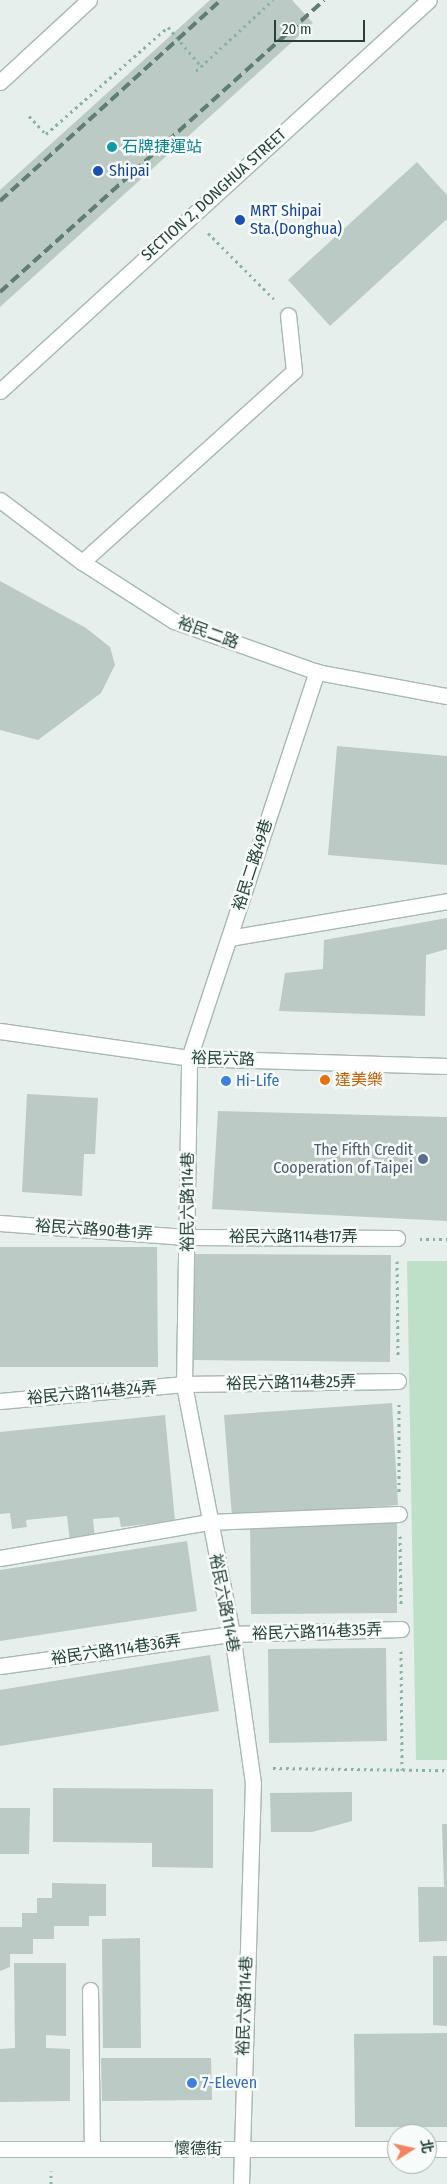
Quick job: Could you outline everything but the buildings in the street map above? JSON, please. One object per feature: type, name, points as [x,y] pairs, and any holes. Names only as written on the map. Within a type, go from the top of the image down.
[{"type":"street","points":[[0,82],[89,0]]},
{"type":"street","name":"SECTION 2, DONGHUA STREET","points":[[0,391],[429,0]]},
{"type":"street","points":[[82,562],[294,371],[288,315]]},
{"type":"street","name":"裕民二路","points":[[0,500],[82,562],[174,621],[317,672],[447,696]]},
{"type":"street","name":"裕民二路49巷","points":[[189,1058],[317,672]]},
{"type":"street","points":[[229,938],[447,901]]},
{"type":"street","name":"裕民六路","points":[[0,1031],[189,1058],[447,1066]]},
{"type":"street","name":"裕民六路114巷","points":[[189,1058],[188,1237],[184,1384],[208,1522],[232,1634],[251,1768],[241,2184]]},
{"type":"street","name":"裕民六路90巷1弄","points":[[0,1223],[188,1237]]},
{"type":"street","name":"裕民六路114巷17弄","points":[[188,1237],[397,1238]]},
{"type":"street","name":"裕民六路114巷25弄","points":[[184,1384],[398,1381]]},
{"type":"street","name":"裕民六路114巷24弄","points":[[0,1401],[184,1384]]},
{"type":"street","points":[[0,1558],[208,1522],[400,1514]]},
{"type":"street","name":"裕民六路114巷35弄","points":[[232,1634],[401,1629]]},
{"type":"street","name":"裕民六路114巷36弄","points":[[0,1666],[232,1634]]},
{"type":"street","points":[[90,1990],[92,2148]]},
{"type":"street","name":"懷德街","points":[[0,2149],[387,2149]]},
{"type":"path","points":[[196,71],[273,0]]},
{"type":"path","points":[[30,116],[46,134],[168,27],[201,66]]},
{"type":"path","points":[[192,216],[288,315]]},
{"type":"path","points":[[397,1238],[447,1239]]},
{"type":"path","points":[[251,1768],[447,1770]]},
{"type":"green space","points":[[407,1261],[447,1261],[447,1760],[416,1760]]},
{"type":"railway","points":[[0,201],[221,0]]},
{"type":"railway","points":[[0,292],[324,0]]},
{"type":"place","name":"石牌捷運站","points":[[112,147]]},
{"type":"place","name":"Shipai","points":[[98,171]]},
{"type":"place","name":"MRT Shipai Sta.(Donghua)","points":[[240,220]]},
{"type":"place","name":"達美樂","points":[[325,1080]]},
{"type":"place","name":"Hi-Life","points":[[226,1081]]},
{"type":"place","name":"The Fifth Credit Cooperation of Taipei","points":[[423,1159]]},
{"type":"place","name":"7-Eleven","points":[[192,2083]]}]
